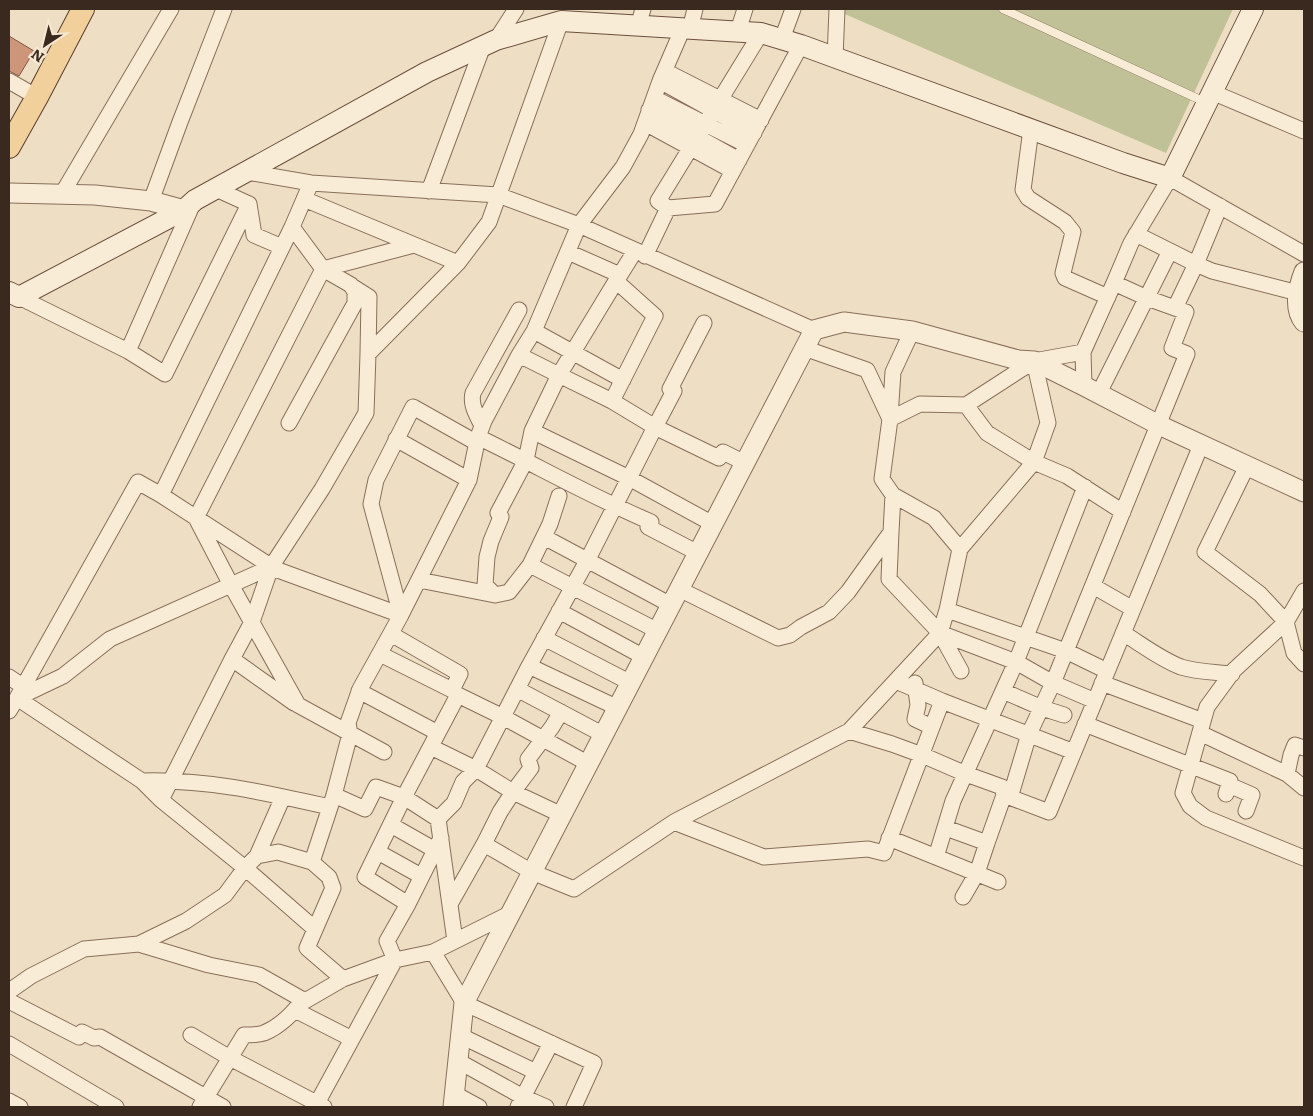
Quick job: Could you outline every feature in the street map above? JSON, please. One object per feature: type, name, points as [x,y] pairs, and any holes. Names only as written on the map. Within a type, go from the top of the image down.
[{"type":"main road","points":[[9,147],[83,9]]},
{"type":"main road","points":[[14,295],[189,205],[427,72],[490,43],[572,17],[641,17],[687,28],[761,33],[792,42],[1114,160],[1170,178],[1253,9]]},
{"type":"street","points":[[62,194],[171,9]]},
{"type":"street","points":[[151,201],[224,9]]},
{"type":"street","points":[[429,191],[490,43],[516,9]]},
{"type":"street","points":[[312,862],[332,801],[350,734],[348,724],[359,691],[401,615],[469,480],[484,421],[534,331],[579,225],[623,167],[641,134],[662,76],[696,9]]},
{"type":"street","points":[[738,31],[745,9]]},
{"type":"street","points":[[761,33],[658,200],[668,208],[715,204],[754,132],[792,42],[793,9]]},
{"type":"street","points":[[835,58],[837,9]]},
{"type":"street","points":[[368,354],[458,262],[489,222],[498,195],[572,17]]},
{"type":"street","points":[[662,76],[706,124],[736,166]]},
{"type":"street","points":[[9,81],[37,97]]},
{"type":"street","points":[[1210,98],[1304,131]]},
{"type":"street","points":[[649,110],[706,124],[754,132]]},
{"type":"street","points":[[649,110],[706,124],[754,132]]},
{"type":"street","points":[[1004,795],[1012,792],[1029,734],[1053,683],[1187,354],[1172,348],[1186,312],[1147,298],[1065,278],[1063,272],[1073,232],[1065,222],[1028,198],[1023,190],[1031,129]]},
{"type":"street","points":[[247,172],[310,183],[498,195],[579,225],[814,330],[844,322],[912,331],[1018,360],[1034,361],[1083,352]]},
{"type":"street","points":[[1092,390],[1083,352],[1130,243],[1170,178],[1304,254]]},
{"type":"street","points":[[161,495],[292,227],[310,183]]},
{"type":"street","points":[[216,189],[249,204]]},
{"type":"street","points":[[9,193],[95,195],[189,205],[128,351]]},
{"type":"street","points":[[304,200],[458,262]]},
{"type":"street","points":[[249,204],[254,235],[282,247]]},
{"type":"street","points":[[14,295],[128,351],[166,374],[249,204]]},
{"type":"street","points":[[1176,308],[1220,206]]},
{"type":"street","points":[[495,595],[485,585],[487,557],[491,541],[501,517],[498,513],[526,460],[532,431],[572,353],[618,278],[640,253],[668,208]]},
{"type":"street","points":[[161,800],[252,622],[272,567],[322,489],[366,413],[369,297],[323,269],[292,227]]},
{"type":"street","points":[[1136,234],[1212,271],[1298,293]]},
{"type":"street","points":[[196,518],[323,269],[414,245]]},
{"type":"street","points":[[1092,390],[1147,298],[1170,251]]},
{"type":"street","points":[[568,252],[618,278],[655,316],[612,401]]},
{"type":"street","points":[[289,423],[355,303],[355,292],[351,286],[323,269]]},
{"type":"street","points":[[1304,272],[1298,286],[1300,318],[1304,322]]},
{"type":"street","points":[[479,435],[472,404],[473,393],[519,310]]},
{"type":"street","points":[[455,941],[438,844],[438,819],[454,803],[463,782],[476,769],[615,507],[674,390],[670,389],[704,323]]},
{"type":"street","points":[[479,1107],[454,1100],[464,1003],[814,330]]},
{"type":"street","points":[[534,331],[623,380]]},
{"type":"street","points":[[912,331],[893,372],[890,419],[882,480],[893,495],[934,518],[960,549]]},
{"type":"street","points":[[804,348],[867,370],[890,419]]},
{"type":"street","points":[[520,354],[559,376],[612,401],[655,427],[719,458],[723,452],[745,462]]},
{"type":"street","points":[[1034,361],[1159,426],[1304,492]]},
{"type":"street","points":[[890,419],[920,404],[966,405],[1034,361]]},
{"type":"street","points":[[484,844],[532,872],[574,889],[674,822],[849,731],[940,633],[960,549],[1034,462],[1048,424],[1034,361]]},
{"type":"street","points":[[966,405],[987,433],[1034,462],[1067,476],[1124,512]]},
{"type":"street","points":[[401,615],[371,504],[376,480],[413,407],[479,435],[615,507],[651,522],[648,527],[698,553]]},
{"type":"street","points":[[532,431],[629,478],[713,524]]},
{"type":"street","points":[[396,439],[469,480]]},
{"type":"street","points":[[1004,795],[1049,812],[1201,445]]},
{"type":"street","points":[[1247,466],[1205,552],[1260,594],[1286,622],[1294,653],[1304,664]]},
{"type":"street","points":[[9,711],[138,482],[274,569],[401,615]]},
{"type":"street","points":[[936,857],[953,801],[1016,662],[1085,488]]},
{"type":"street","points":[[893,495],[889,579],[940,633],[961,671]]},
{"type":"street","points":[[419,580],[495,595],[509,592],[530,565],[550,524],[559,496]]},
{"type":"street","points":[[196,518],[298,705]]},
{"type":"street","points":[[544,537],[588,559],[675,597],[778,638],[790,635],[829,612],[848,592],[891,532]]},
{"type":"street","points":[[530,565],[658,631]]},
{"type":"street","points":[[20,693],[63,676],[110,639],[272,567]]},
{"type":"street","points":[[1093,586],[1133,609]]},
{"type":"street","points":[[1304,591],[1286,622],[1232,674],[1207,707],[1183,793],[1190,806],[1206,818],[1304,858]]},
{"type":"street","points":[[947,610],[1066,651],[1105,677],[1287,774],[1304,788]]},
{"type":"street","points":[[559,611],[644,656]]},
{"type":"street","points":[[940,633],[1016,662],[1053,683],[1095,702]]},
{"type":"street","points":[[1123,633],[1181,667],[1232,674]]},
{"type":"street","points":[[391,634],[460,674],[455,693],[435,740],[404,797],[365,877],[408,904]]},
{"type":"street","points":[[544,638],[631,683]]},
{"type":"street","points":[[380,654],[503,717],[589,764]]},
{"type":"street","points":[[232,659],[298,705],[384,752]]},
{"type":"street","points":[[912,663],[918,705],[915,719],[932,727]]},
{"type":"street","points":[[529,666],[618,708]]},
{"type":"street","points":[[9,677],[20,693],[142,781],[161,800],[245,868],[315,929]]},
{"type":"street","points":[[896,681],[942,701],[1074,752]]},
{"type":"street","points":[[517,689],[604,735]]},
{"type":"street","points":[[359,691],[513,792],[562,815]]},
{"type":"street","points":[[1003,691],[1042,708],[1064,715]]},
{"type":"street","points":[[674,822],[764,857],[868,849],[884,853],[942,701]]},
{"type":"street","points":[[450,904],[500,812],[531,768],[528,759],[561,712]]},
{"type":"street","points":[[1085,724],[1230,781],[1228,789],[1252,795],[1246,812]]},
{"type":"street","points":[[849,731],[892,744],[1002,787],[1004,795],[977,873],[963,897]]},
{"type":"street","points":[[1287,774],[1295,745],[1304,748]]},
{"type":"street","points":[[142,781],[171,780],[241,788],[283,797],[332,801],[365,809],[376,787],[404,797],[438,819]]},
{"type":"street","points":[[223,1107],[203,1102],[100,1037],[94,1038],[82,1032],[79,1037],[10,995],[31,976],[84,949],[139,944],[186,921],[225,895],[245,868],[257,856],[283,797]]},
{"type":"street","points":[[391,825],[438,844]]},
{"type":"street","points":[[946,828],[987,843]]},
{"type":"street","points":[[889,838],[998,882]]},
{"type":"street","points":[[395,960],[387,941],[438,844]]},
{"type":"street","points":[[257,856],[278,852],[312,862],[330,877],[333,888],[307,948],[343,979]]},
{"type":"street","points":[[378,852],[421,876]]},
{"type":"street","points":[[203,1102],[244,1035],[264,1033],[278,1024],[299,1005],[343,979],[395,960],[433,952],[511,913]]},
{"type":"street","points":[[139,944],[209,965],[259,975],[299,1005],[352,1039]]},
{"type":"street","points":[[433,952],[464,1003],[594,1063],[574,1107]]},
{"type":"street","points":[[191,1035],[319,1106],[352,1039],[395,960]]},
{"type":"street","points":[[461,1036],[536,1072]]},
{"type":"street","points":[[520,1102],[551,1043]]},
{"type":"street","points":[[9,1044],[116,1107]]},
{"type":"street","points":[[458,1061],[520,1102],[546,1107]]},
{"type":"street","points":[[9,1101],[20,1107]]},
{"type":"lane","points":[[1003,9],[1210,98]]},
{"type":"green space","points":[[841,9],[1233,9],[1166,153],[840,12]]},
{"type":"building","points":[[9,36],[34,51],[19,76],[9,71]]}]
